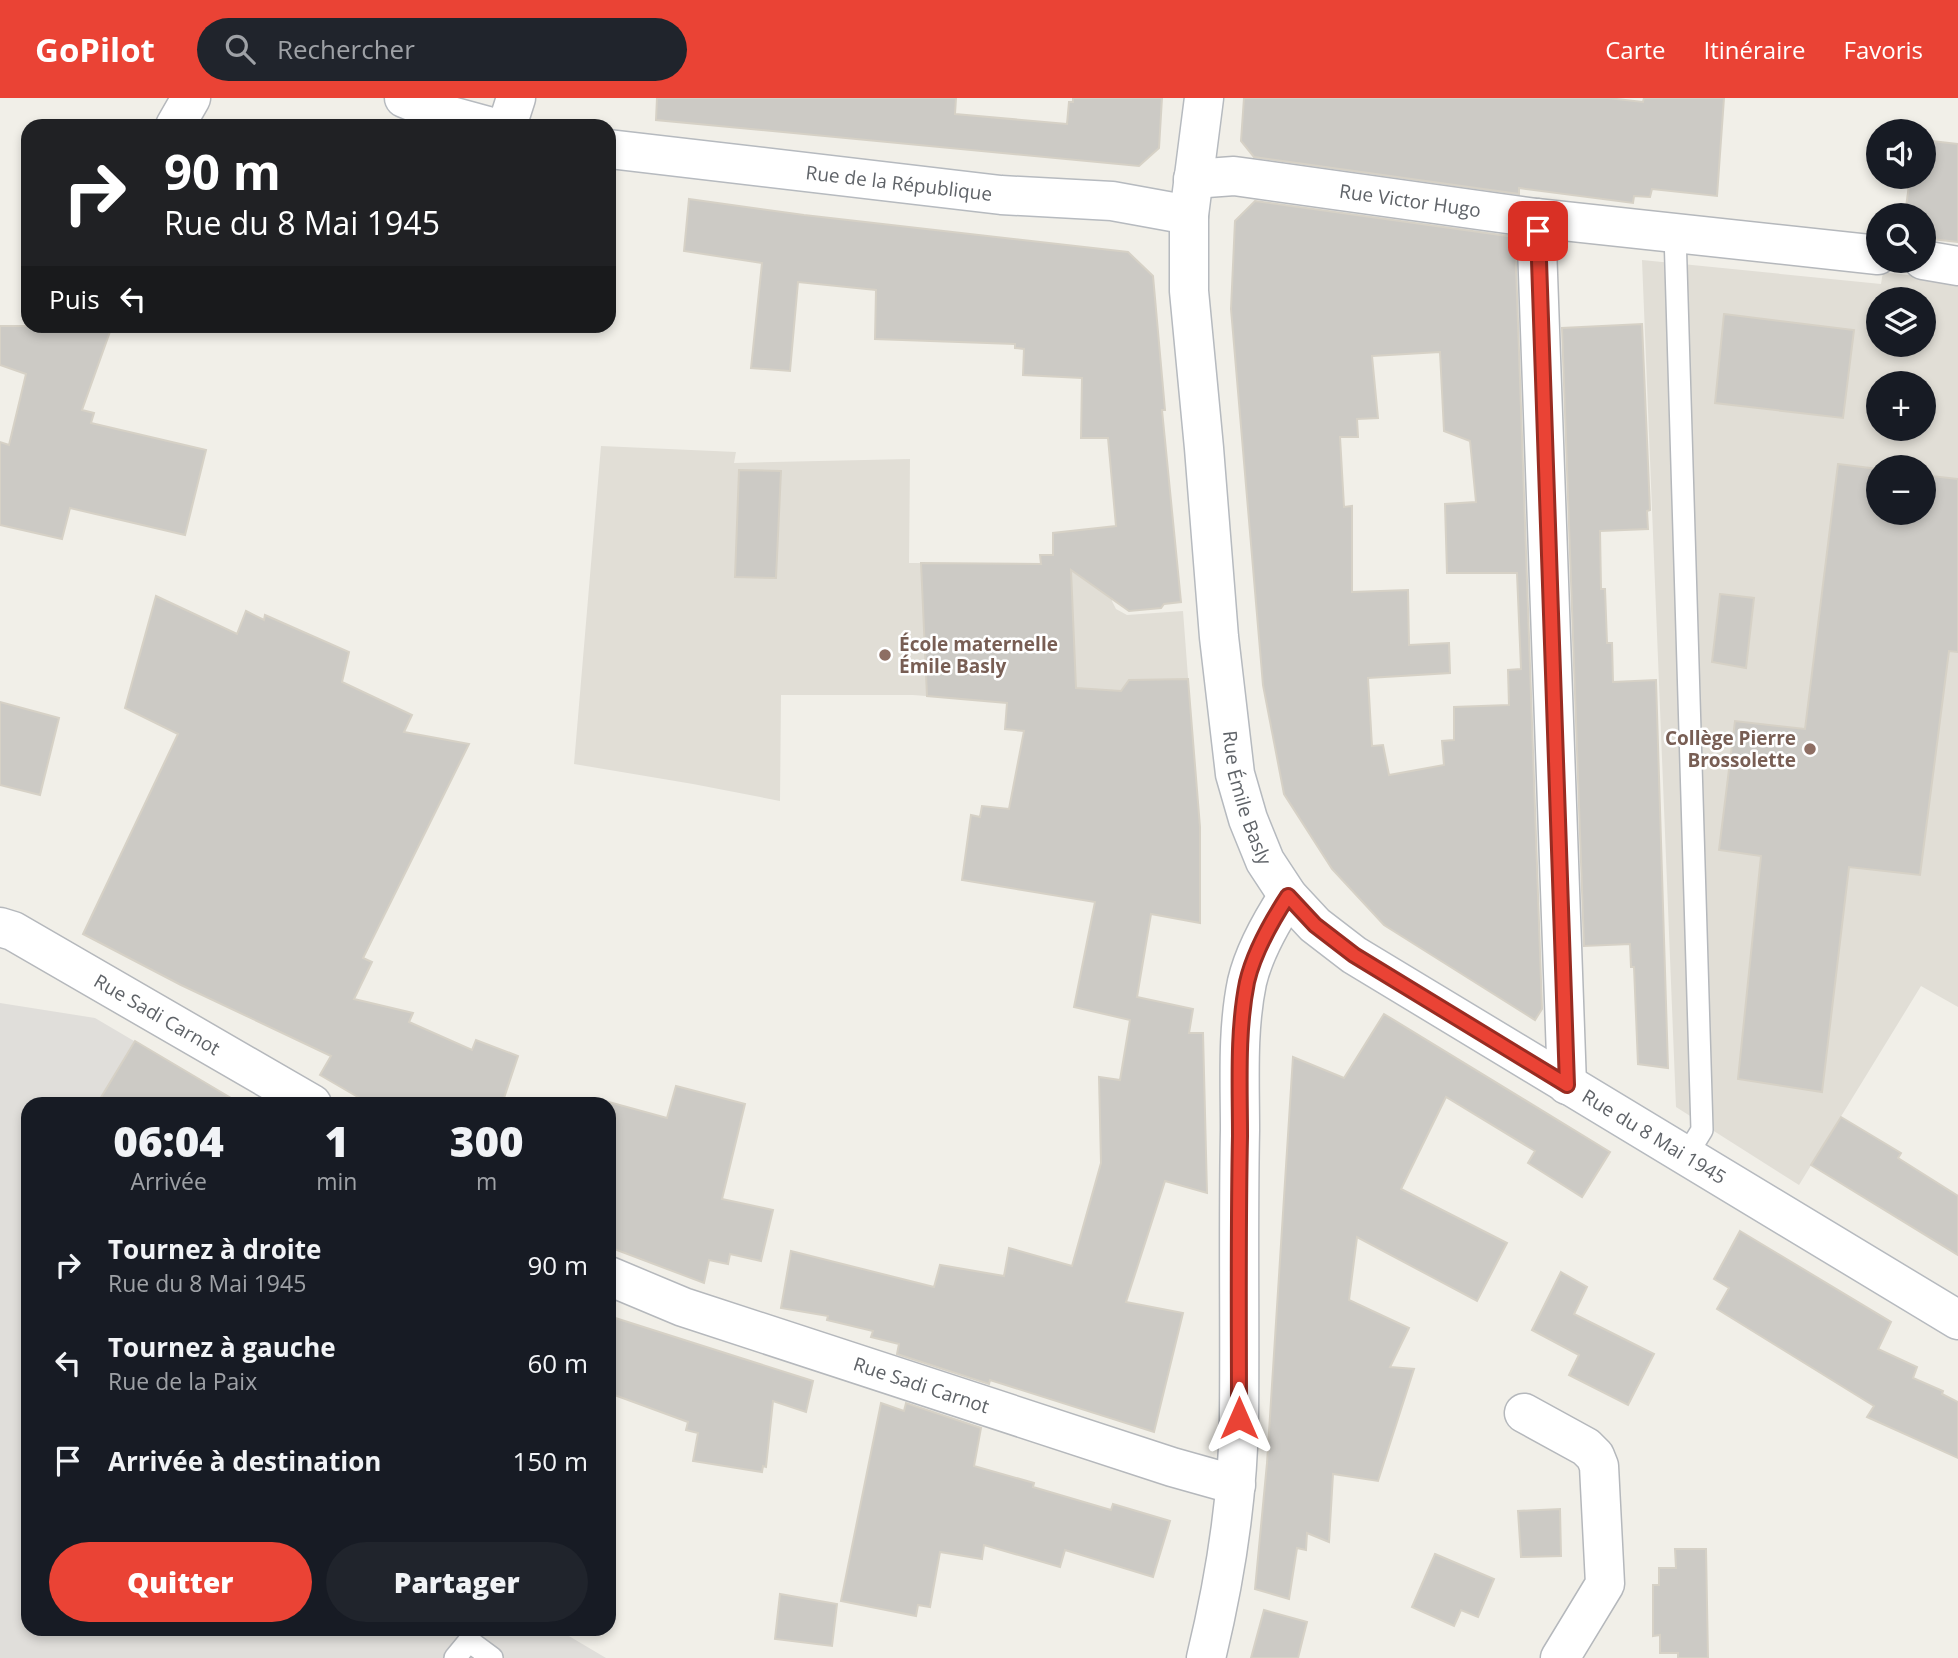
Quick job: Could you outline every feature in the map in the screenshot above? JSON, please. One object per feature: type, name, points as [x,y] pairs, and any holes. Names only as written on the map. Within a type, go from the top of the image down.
[{"type":"street","points":[[179,119],[191,98]]},
{"type":"street","points":[[404,98],[462,119]]},
{"type":"street","points":[[510,119],[516,98]]},
{"type":"street","name":"Rue Émile Basly","points":[[1204,98],[1191,197],[1189,291],[1219,637],[1235,774],[1248,819],[1265,861],[1288,896]]},
{"type":"street","name":"Rue de la République","points":[[616,150],[1001,195],[1112,201],[1191,197]]},
{"type":"street","name":"Rue Victor Hugo","points":[[1191,197],[1234,176],[1536,218],[1866,254]]},
{"type":"street","points":[[1536,218],[1567,1085]]},
{"type":"street","points":[[1936,262],[1958,266]]},
{"type":"street","points":[[1206,1658],[1226,1558],[1236,1485],[1239,1418],[1241,1031],[1247,981],[1255,958],[1274,916],[1288,896]]},
{"type":"street","name":"Rue du 8 Mai 1945","points":[[1288,896],[1315,925],[1354,955],[1958,1320]]},
{"type":"street","name":"Rue Sadi Carnot","points":[[0,927],[13,931],[300,1097]]},
{"type":"street","name":"Rue Sadi Carnot","points":[[616,1279],[683,1307],[1172,1467],[1236,1485]]},
{"type":"street","points":[[1524,1413],[1586,1447],[1595,1456],[1599,1466],[1605,1584],[1560,1658]]},
{"type":"lane","points":[[1675,233],[1702,1130],[1686,1156]]},
{"type":"lane","points":[[455,1658],[470,1641],[492,1658]]},
{"type":"shaded area","name":"Collège Pierre Brossolette","points":[[1642,260],[1881,284],[1883,273],[1958,281],[1958,1007],[1921,986],[1799,1185],[1676,1107]]},
{"type":"shaded area","name":"École maternelle Émile Basly","points":[[601,446],[736,452],[734,463],[910,459],[909,563],[1093,564],[1112,593],[1116,609],[1127,615],[1183,611],[1191,717],[913,695],[781,695],[780,801],[574,764]]},
{"type":"shaded area","points":[[0,1003],[95,1018],[229,1097],[21,1097],[21,1636],[569,1636],[606,1658],[0,1658]]},
{"type":"building","points":[[657,98],[956,98],[955,114],[1067,124],[1069,102],[1073,102],[1073,98],[1162,98],[1159,148],[1139,166],[656,120]]},
{"type":"building","points":[[1244,98],[1608,98],[1643,102],[1644,98],[1724,98],[1717,196],[1652,189],[1650,197],[1634,196],[1633,203],[1519,188],[1519,194],[1254,157],[1241,141]]},
{"type":"building","points":[[1936,141],[1958,144],[1958,242],[1936,239],[1936,203],[1907,203],[1908,189],[1936,189]]},
{"type":"building","points":[[689,199],[804,215],[1128,252],[1153,276],[1165,410],[1162,410],[1181,602],[1164,604],[1161,608],[1129,611],[1071,570],[1076,688],[1121,691],[1129,680],[1188,679],[1200,827],[1200,923],[1151,914],[1137,997],[1193,1009],[1189,1033],[1203,1033],[1207,1193],[1165,1181],[1126,1302],[1183,1313],[1154,1432],[990,1380],[989,1384],[897,1354],[899,1344],[871,1337],[873,1331],[827,1320],[828,1316],[781,1308],[791,1251],[934,1287],[940,1265],[1004,1276],[1009,1248],[1072,1266],[1101,1163],[1099,1077],[1120,1080],[1130,1020],[1074,1007],[1095,902],[962,880],[971,815],[980,817],[982,806],[1009,809],[1024,731],[1005,729],[1007,703],[927,696],[921,563],[1041,564],[1040,555],[1053,555],[1053,533],[1116,526],[1108,438],[1081,438],[1082,378],[1023,375],[1024,349],[1015,348],[1015,344],[875,339],[876,290],[798,282],[790,371],[751,368],[762,263],[684,251]]},
{"type":"building","points":[[1255,201],[1515,237],[1542,1009],[1535,1020],[1384,925],[1332,869],[1284,794],[1263,685],[1231,309],[1235,221]],"holes":[[[1440,352],[1444,431],[1470,441],[1476,502],[1445,504],[1447,573],[1517,573],[1521,669],[1508,670],[1509,705],[1454,707],[1454,740],[1442,741],[1444,765],[1389,775],[1383,745],[1372,746],[1368,678],[1450,673],[1449,643],[1409,645],[1408,590],[1352,592],[1352,506],[1344,507],[1340,437],[1358,437],[1357,419],[1378,418],[1372,356]]]},
{"type":"building","points":[[1724,314],[1854,330],[1843,418],[1715,403]]},
{"type":"building","points":[[1642,324],[1650,510],[1647,511],[1648,529],[1600,531],[1601,589],[1605,589],[1607,643],[1612,643],[1613,682],[1656,680],[1668,1068],[1638,1064],[1634,967],[1631,967],[1630,944],[1584,946],[1562,328]]},
{"type":"building","points":[[0,326],[21,326],[21,333],[110,333],[82,410],[94,413],[91,423],[206,450],[185,535],[70,508],[62,539],[0,525],[0,442],[9,445],[26,374],[0,365]]},
{"type":"building","points":[[1838,464],[1866,468],[1866,525],[1936,525],[1936,476],[1958,479],[1958,652],[1949,651],[1920,875],[1849,867],[1822,1092],[1738,1079],[1761,856],[1719,850],[1735,721],[1805,729]]},
{"type":"building","points":[[739,470],[781,471],[776,578],[735,577]]},
{"type":"building","points":[[1720,594],[1754,598],[1746,668],[1712,662]]},
{"type":"building","points":[[156,596],[237,634],[246,611],[264,620],[265,615],[349,652],[342,682],[412,715],[404,732],[469,744],[363,958],[372,962],[354,999],[413,1013],[409,1022],[472,1050],[476,1040],[518,1056],[504,1097],[358,1097],[320,1075],[331,1056],[181,985],[83,934],[178,734],[125,708]]},
{"type":"building","points":[[0,702],[59,718],[40,795],[0,785]]},
{"type":"building","points":[[1384,1014],[1610,1152],[1582,1197],[1528,1163],[1535,1151],[1446,1097],[1401,1189],[1507,1243],[1477,1301],[1357,1237],[1349,1300],[1409,1328],[1390,1367],[1414,1369],[1378,1481],[1333,1474],[1329,1542],[1307,1533],[1306,1550],[1297,1548],[1289,1599],[1255,1589],[1267,1463],[1293,1057],[1344,1078]]},
{"type":"building","points":[[135,1041],[229,1097],[101,1097]]},
{"type":"building","points":[[676,1086],[745,1104],[722,1199],[773,1210],[761,1261],[730,1254],[728,1264],[709,1260],[704,1283],[616,1250],[616,1104],[667,1118]]},
{"type":"building","points":[[1841,1117],[1901,1153],[1898,1158],[1958,1196],[1958,1255],[1811,1165]]},
{"type":"building","points":[[1740,1231],[1891,1322],[1878,1349],[1917,1367],[1913,1378],[1943,1391],[1942,1394],[1958,1402],[1958,1458],[1867,1417],[1874,1406],[1717,1309],[1729,1288],[1714,1279]]},
{"type":"building","points":[[1561,1272],[1587,1287],[1574,1314],[1654,1354],[1628,1405],[1569,1375],[1579,1355],[1532,1330]]},
{"type":"building","points":[[616,1318],[813,1381],[806,1412],[773,1401],[766,1467],[763,1466],[762,1472],[693,1461],[698,1433],[686,1430],[688,1422],[616,1396]]},
{"type":"building","points":[[881,1403],[904,1411],[906,1403],[981,1428],[974,1466],[1034,1483],[1033,1487],[1111,1510],[1113,1504],[1170,1521],[1153,1577],[1065,1550],[1060,1567],[984,1545],[982,1559],[940,1552],[930,1607],[918,1605],[916,1616],[841,1601]]},
{"type":"building","points":[[1560,1509],[1561,1556],[1521,1557],[1518,1511]]},
{"type":"building","points":[[1675,1549],[1706,1549],[1708,1658],[1678,1658],[1678,1653],[1660,1653],[1660,1635],[1653,1636],[1653,1585],[1659,1585],[1659,1568],[1676,1568]]},
{"type":"building","points":[[1435,1554],[1494,1579],[1478,1617],[1461,1610],[1454,1626],[1412,1607]]},
{"type":"building","points":[[780,1594],[837,1604],[832,1646],[775,1639]]},
{"type":"building","points":[[1264,1610],[1307,1622],[1298,1658],[1251,1658]]},
{"type":"place","name":"École maternelle Émile Basly","points":[[885,655]]},
{"type":"place","name":"Collège Pierre Brossolette","points":[[1810,749]]},
{"type":"route","points":[[1239,1418],[1241,1031],[1247,981],[1255,958],[1274,916],[1288,896],[1315,925],[1354,955],[1567,1085],[1538,231]]}]
